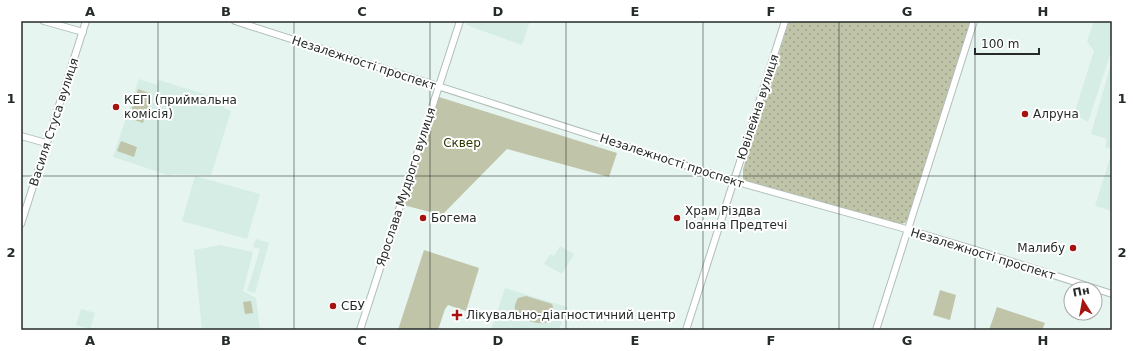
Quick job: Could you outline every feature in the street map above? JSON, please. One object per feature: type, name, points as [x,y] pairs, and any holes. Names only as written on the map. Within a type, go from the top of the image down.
[{"type":"street","points":[[44,21],[83,32]]},
{"type":"street","name":"Василя Стуса вулиця","points":[[21,224],[86,21]]},
{"type":"street","name":"Незалежності проспект","points":[[235,21],[247,23],[438,87],[734,181],[979,251],[1112,294]]},
{"type":"street","name":"Ярослава Мудрого вулиця","points":[[360,330],[460,21]]},
{"type":"street","name":"Ювілейна вулиця","points":[[686,330],[785,21]]},
{"type":"street","points":[[876,330],[974,21]]},
{"type":"street","points":[[21,136],[46,143]]},
{"type":"shaded area","points":[[468,21],[530,21],[522,45],[466,25]]},
{"type":"shaded area","points":[[1094,21],[1112,21],[1112,49],[1088,122],[1074,114],[1094,51],[1087,41]]},
{"type":"shaded area","points":[[1112,60],[1112,149],[1105,147],[1107,139],[1091,134]]},
{"type":"shaded area","points":[[139,79],[157,85],[159,80],[226,101],[224,108],[231,111],[211,175],[172,174],[171,176],[113,157]]},
{"type":"shaded area","points":[[1112,155],[1112,211],[1095,206]]},
{"type":"shaded area","points":[[195,176],[260,194],[247,239],[182,221]]},
{"type":"shaded area","points":[[256,239],[269,243],[255,293],[247,291],[260,249],[253,247]]},
{"type":"shaded area","points":[[220,245],[253,252],[243,291],[256,298],[260,330],[202,330],[194,250]]},
{"type":"shaded area","points":[[560,246],[574,254],[562,274],[544,264],[550,254],[554,256]]},
{"type":"shaded area","points":[[505,288],[567,307],[559,330],[491,330]]},
{"type":"shaded area","points":[[81,309],[95,313],[90,329],[76,325]]},
{"type":"green space","points":[[789,21],[971,21],[908,219],[905,223],[900,224],[743,180],[743,169]]},
{"type":"green space","points":[[138,89],[152,94],[143,123],[129,118]]},
{"type":"green space","name":"Сквер","points":[[439,97],[617,153],[609,177],[507,149],[442,215],[403,205]]},
{"type":"green space","points":[[121,141],[137,147],[134,157],[117,151]]},
{"type":"green space","points":[[424,250],[479,268],[466,311],[448,305],[445,309],[438,330],[398,330]]},
{"type":"green space","points":[[940,290],[956,295],[950,320],[933,315]]},
{"type":"green space","points":[[526,296],[552,304],[554,313],[552,319],[546,323],[540,323],[532,322],[518,315],[515,310],[516,302],[518,298]]},
{"type":"green space","points":[[251,301],[253,313],[245,314],[243,302]]},
{"type":"green space","points":[[997,307],[1045,323],[1042,330],[989,330]]},
{"type":"place","name":"КЕГІ (приймальна комісія)","points":[[116,107]]},
{"type":"place","name":"Алруна","points":[[1025,114]]},
{"type":"place","name":"Богема","points":[[423,218]]},
{"type":"place","name":"Храм Різдва Іоанна Предтечі","points":[[677,218]]},
{"type":"place","name":"Малибу","points":[[1073,248]]},
{"type":"place","name":"СБУ","points":[[333,306]]},
{"type":"place","name":"Лікувально-діагностичний центр","points":[[457,315]]}]
